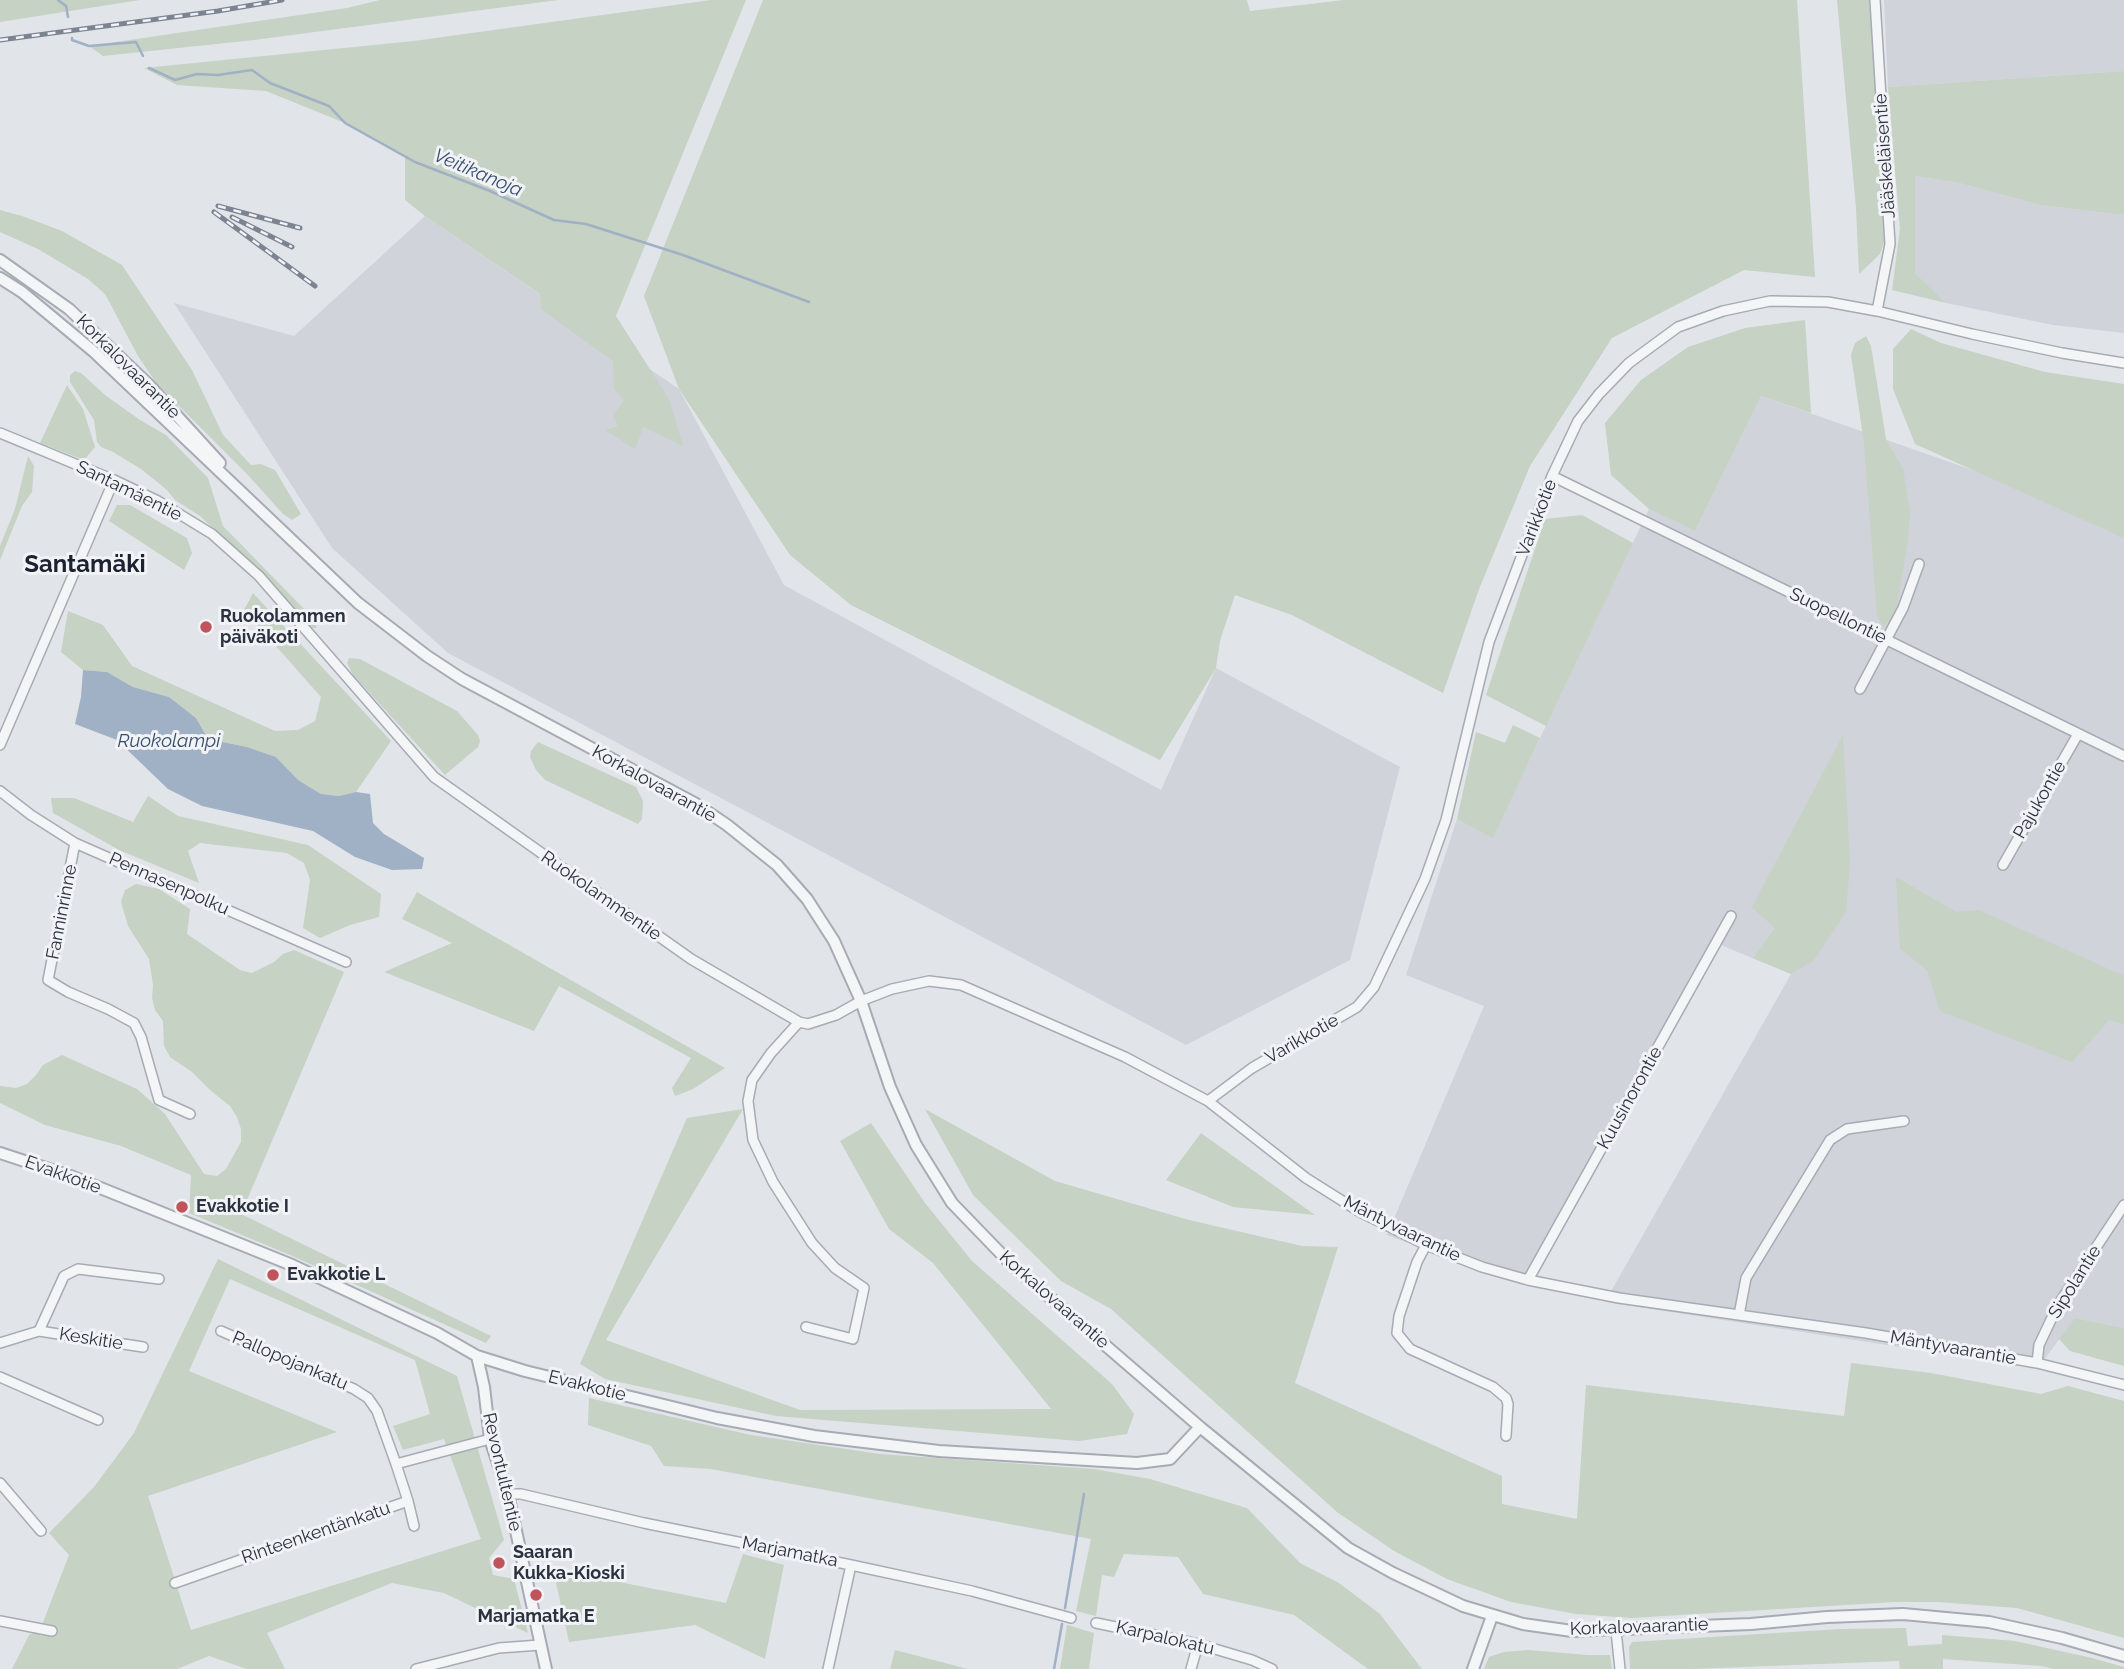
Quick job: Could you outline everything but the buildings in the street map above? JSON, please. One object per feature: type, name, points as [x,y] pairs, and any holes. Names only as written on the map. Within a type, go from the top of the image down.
[{"type":"street","name":"Jääskeläisentie","points":[[1875,0],[1890,244],[1877,311]]},
{"type":"street","name":"Korkalovaarantie","points":[[0,260],[69,309],[148,384],[232,475],[240,491]]},
{"type":"street","name":"Korkalovaarantie","points":[[0,278],[22,292],[84,342],[358,603],[427,656],[462,679],[696,804],[777,865],[807,899],[834,941],[861,1001],[890,1087],[916,1145],[952,1203],[1010,1263],[1200,1427],[1349,1548],[1393,1573],[1463,1606],[1523,1624],[1572,1632],[1903,1615],[1989,1622],[2062,1638],[2124,1656]]},
{"type":"street","name":"Varikkotie","points":[[1208,1101],[1252,1068],[1357,1007],[1374,986],[1430,868],[1446,821],[1489,642],[1552,477],[1578,421],[1629,363],[1678,327],[1723,311],[1770,301],[1828,302],[2063,353],[2124,363]]},
{"type":"street","name":"Santamäentie","points":[[0,433],[114,480],[158,501],[212,534],[259,576],[415,755]]},
{"type":"street","name":"Suopellontie","points":[[1552,477],[2124,756]]},
{"type":"street","points":[[0,745],[114,480]]},
{"type":"street","points":[[1860,689],[1903,608],[1919,564]]},
{"type":"street","name":"Pajukontie","points":[[2003,865],[2078,734]]},
{"type":"street","name":"Ruokolammentie","points":[[415,755],[434,777],[458,795],[691,959],[799,1022]]},
{"type":"street","name":"Pennasenpolku","points":[[0,791],[75,843],[346,962]]},
{"type":"street","name":"Fanninrinne","points":[[75,843],[48,980],[134,1023],[141,1037],[159,1100],[190,1114]]},
{"type":"street","name":"Kuusinorontie","points":[[1528,1280],[1731,916]]},
{"type":"street","name":"Mäntyvaarantie","points":[[799,1022],[808,1024],[836,1015],[861,1001],[892,989],[929,981],[961,985],[1125,1057],[1208,1101],[1306,1178],[1360,1212],[1426,1245],[1482,1267],[1528,1280],[1619,1298],[1866,1333],[2037,1363],[2124,1385]]},
{"type":"street","points":[[799,1022],[771,1053],[752,1080],[748,1101],[753,1140],[773,1182],[812,1243],[835,1268],[864,1288],[853,1339],[806,1327]]},
{"type":"street","points":[[1739,1315],[1746,1278],[1830,1140],[1847,1129],[1904,1121]]},
{"type":"street","name":"Evakkotie","points":[[0,1153],[73,1177],[292,1265],[437,1333],[477,1356],[525,1371],[718,1418],[814,1436],[939,1451],[1137,1463],[1170,1459],[1200,1427]]},
{"type":"street","name":"Sipolantie","points":[[2037,1363],[2039,1345],[2058,1305],[2124,1205]]},
{"type":"street","points":[[1426,1245],[1417,1262],[1399,1315],[1397,1333],[1410,1349],[1493,1387],[1506,1398],[1506,1436]]},
{"type":"street","points":[[0,1343],[38,1331],[64,1276],[78,1269],[159,1279]]},
{"type":"street","name":"Keskitie","points":[[38,1331],[143,1347]]},
{"type":"street","name":"Pallopojankatu","points":[[221,1331],[354,1389],[368,1398],[377,1411],[396,1464]]},
{"type":"street","name":"Revontultentie","points":[[477,1356],[491,1439],[508,1494],[546,1669]]},
{"type":"street","points":[[0,1377],[98,1420]]},
{"type":"street","points":[[396,1464],[491,1439]]},
{"type":"street","name":"Rinteenkentänkatu","points":[[175,1583],[408,1501],[396,1464]]},
{"type":"street","points":[[0,1483],[41,1531]]},
{"type":"street","name":"Marjamatka","points":[[508,1494],[521,1494],[644,1523],[851,1564],[972,1591],[1071,1618]]},
{"type":"street","points":[[408,1501],[414,1526]]},
{"type":"street","points":[[828,1669],[851,1564]]},
{"type":"street","points":[[1473,1669],[1492,1616]]},
{"type":"street","points":[[0,1620],[52,1631]]},
{"type":"street","name":"Karpalokatu","points":[[1096,1623],[1198,1644],[1252,1660],[1272,1669]]},
{"type":"street","points":[[1616,1631],[1620,1669]]},
{"type":"street","points":[[1191,1669],[1198,1644]]},
{"type":"street","points":[[416,1669],[499,1648],[540,1645]]},
{"type":"shaded area","points":[[1884,0],[2124,0],[2124,71],[1888,87]]},
{"type":"shaded area","points":[[1915,176],[1959,183],[2040,205],[2124,215],[2124,333],[2053,325],[1946,303],[1915,273]]},
{"type":"shaded area","points":[[425,216],[679,389],[784,585],[1161,790],[1216,668],[1400,767],[1350,960],[1186,1045],[448,653],[332,548],[174,303],[294,336]]},
{"type":"shaded area","points":[[1761,396],[2124,523],[2124,1328],[2075,1318],[2038,1368],[1605,1302],[1791,974],[1716,943],[1522,1285],[1387,1235],[1484,1006],[1406,975],[1457,819],[1493,837],[1649,509],[1695,531]]},
{"type":"green space","points":[[0,0],[140,0],[0,22]]},
{"type":"green space","points":[[380,0],[558,0],[254,40],[103,56],[89,46],[347,8]]},
{"type":"green space","points":[[711,0],[746,0],[616,316],[669,399],[683,446],[643,427],[635,449],[605,430],[618,426],[613,416],[624,400],[614,389],[613,361],[541,309],[540,294],[405,200],[405,157],[345,123],[266,91],[177,85],[144,68],[414,41]]},
{"type":"green space","points":[[763,0],[1247,0],[1250,11],[1344,0],[1797,0],[1815,277],[1744,270],[1612,338],[1530,466],[1479,589],[1443,693],[1292,615],[1235,595],[1220,641],[1216,668],[1160,760],[851,605],[790,555],[679,389],[644,296]]},
{"type":"green space","points":[[1837,0],[1869,0],[1888,230],[1880,254],[1859,274],[1856,208]]},
{"type":"green space","points":[[2124,71],[2124,215],[2040,205],[1959,183],[1915,176],[1915,273],[1946,303],[1892,290],[1900,229],[1888,87]]},
{"type":"green space","points":[[0,210],[62,231],[122,265],[192,370],[223,435],[251,465],[261,464],[275,470],[301,514],[292,520],[283,514],[157,384],[138,356],[105,294],[88,279],[38,249],[0,232]]},
{"type":"green space","points":[[1805,320],[1811,413],[1761,396],[1695,531],[1649,509],[1611,475],[1605,423],[1641,380],[1688,347],[1745,328]]},
{"type":"green space","points":[[1911,329],[1941,343],[2045,372],[2124,384],[2124,538],[1915,444],[1893,389],[1893,349]]},
{"type":"green space","points":[[1866,336],[1871,346],[1886,439],[1903,469],[1910,511],[1908,541],[1897,605],[1893,618],[1883,626],[1877,615],[1864,443],[1851,355],[1855,343]]},
{"type":"green space","points":[[75,371],[140,420],[166,435],[208,478],[223,526],[312,617],[317,628],[312,628],[246,558],[200,516],[175,500],[141,469],[101,447],[97,442],[94,420],[70,382],[70,375]]},
{"type":"green space","points":[[67,385],[83,409],[95,447],[84,460],[40,443]]},
{"type":"green space","points":[[28,456],[34,466],[32,492],[22,506],[0,560],[0,546],[15,509]]},
{"type":"green space","points":[[117,505],[130,505],[187,538],[192,553],[184,570],[109,521]]},
{"type":"green space","points":[[1582,515],[1633,543],[1546,726],[1486,695],[1545,519]]},
{"type":"green space","points":[[253,593],[391,741],[356,792],[339,796],[321,794],[298,780],[276,757],[247,747],[208,739],[196,718],[169,697],[133,687],[107,672],[83,670],[61,652],[68,611],[103,625],[132,666],[275,731],[298,730],[315,721],[321,697],[244,610]]},
{"type":"green space","points":[[349,658],[360,659],[457,711],[478,735],[478,747],[445,775],[353,675],[347,663]]},
{"type":"green space","points":[[1513,725],[1540,738],[1493,838],[1457,819],[1476,732],[1505,743]]},
{"type":"green space","points":[[1843,735],[1850,861],[1846,912],[1813,961],[1791,974],[1753,958],[1775,928],[1752,907]]},
{"type":"green space","points":[[538,742],[636,787],[643,801],[642,819],[638,824],[545,780],[530,757]]},
{"type":"green space","points":[[148,796],[178,816],[308,845],[381,894],[379,917],[350,925],[320,938],[303,928],[310,880],[304,863],[287,853],[200,843],[188,851],[199,883],[119,850],[53,813],[51,798],[74,798],[133,822]]},
{"type":"green space","points":[[1896,877],[1956,912],[1979,910],[2124,976],[2124,1024],[2109,1020],[2072,1062],[1940,1011],[1927,970],[1900,949]]},
{"type":"green space","points":[[136,884],[159,889],[190,909],[187,934],[240,970],[252,973],[294,950],[344,972],[241,1214],[491,1336],[486,1343],[189,1213],[191,1175],[121,1146],[45,1125],[0,1103],[0,1086],[16,1088],[27,1084],[43,1065],[62,1055],[137,1089],[165,1114],[204,1174],[217,1176],[226,1169],[241,1142],[241,1129],[230,1106],[192,1072],[170,1057],[164,1046],[163,1021],[155,1010],[152,998],[149,959],[128,926],[121,902],[125,890]]},
{"type":"green space","points":[[417,892],[725,1068],[693,1089],[675,1096],[672,1088],[691,1058],[559,986],[534,1031],[384,972],[452,943],[402,919]]},
{"type":"green space","points":[[743,1109],[606,1340],[800,1410],[1051,1409],[933,1263],[889,1229],[840,1141],[871,1123],[925,1203],[972,1261],[1112,1384],[1134,1414],[1127,1434],[1079,1441],[776,1416],[605,1379],[580,1364],[687,1118]]},
{"type":"green space","points":[[925,1109],[1055,1181],[1189,1220],[1302,1246],[1338,1247],[1295,1383],[1502,1476],[1502,1504],[1577,1519],[1586,1385],[1844,1416],[1851,1363],[1931,1373],[2041,1394],[2068,1386],[2124,1401],[2124,1638],[2017,1608],[1938,1602],[1895,1602],[1631,1618],[1576,1614],[1511,1602],[1447,1579],[1394,1551],[1337,1512],[1111,1309],[1061,1281],[973,1195]]},
{"type":"green space","points":[[1201,1133],[1315,1215],[1233,1207],[1166,1180]]},
{"type":"green space","points":[[218,1259],[457,1376],[504,1540],[489,1558],[493,1575],[514,1579],[528,1633],[444,1593],[392,1583],[267,1633],[285,1669],[247,1669],[209,1656],[177,1669],[12,1669],[29,1635],[40,1630],[69,1555],[49,1533],[94,1487],[134,1433]],"holes":[[[230,1279],[415,1360],[430,1414],[393,1426],[403,1450],[444,1439],[481,1539],[191,1630],[148,1496],[337,1432],[189,1371]]]},
{"type":"green space","points":[[2075,1318],[2124,1328],[2124,1366],[2070,1351],[2059,1339]]},
{"type":"green space","points":[[589,1398],[751,1435],[880,1454],[1094,1469],[1150,1479],[1247,1508],[1300,1563],[1339,1583],[1380,1614],[1422,1669],[1368,1669],[1294,1615],[1203,1594],[1178,1557],[1124,1554],[1114,1577],[1102,1575],[1096,1616],[1076,1611],[1091,1539],[711,1469],[664,1466],[651,1446],[588,1425]]},
{"type":"green space","points":[[743,1554],[784,1565],[765,1659],[695,1625],[569,1642],[553,1569],[726,1603]]},
{"type":"green space","points":[[1067,1625],[1094,1633],[1089,1669],[1060,1669]]},
{"type":"green space","points":[[1906,1628],[1908,1646],[1942,1644],[1942,1635],[2015,1641],[2092,1658],[2124,1669],[2054,1669],[1943,1659],[1943,1669],[1900,1669],[1899,1661],[1630,1669],[1629,1647],[1632,1642],[1840,1629]]},
{"type":"green space","points":[[895,1650],[968,1669],[890,1669]]},
{"type":"green space","points":[[1528,1650],[1610,1655],[1612,1669],[1484,1669],[1489,1657],[1504,1652]]},
{"type":"water","name":"Ruokolampi","points":[[83,670],[107,672],[133,687],[169,697],[196,718],[208,739],[247,747],[276,757],[298,780],[321,794],[370,794],[373,823],[384,834],[424,858],[422,869],[392,870],[355,857],[313,831],[202,806],[168,789],[117,740],[75,724]]},
{"type":"waterway","name":"Veitikanoja","points":[[58,0],[66,6],[68,17]]},
{"type":"waterway","name":"Veitikanoja","points":[[72,38],[89,46],[136,42],[143,56]]},
{"type":"waterway","name":"Veitikanoja","points":[[149,68],[175,80],[197,74],[218,75],[252,70],[270,83],[329,106],[345,123],[415,162],[490,191],[554,220],[586,224],[683,255],[809,302]]},
{"type":"waterway","points":[[1065,1608],[1084,1494]]},
{"type":"waterway","points":[[1054,1669],[1062,1624]]},
{"type":"railway","points":[[0,40],[282,0]]},
{"type":"railway","points":[[218,206],[300,228]]},
{"type":"railway","points":[[214,212],[315,286]]},
{"type":"railway","points":[[232,217],[292,247]]},
{"type":"place","name":"Ruokolammen päiväkoti","points":[[206,627]]},
{"type":"place","name":"Evakkotie I","points":[[182,1207]]},
{"type":"place","name":"Evakkotie L","points":[[273,1275]]},
{"type":"place","name":"Saaran Kukka-Kioski","points":[[499,1563]]},
{"type":"place","name":"Marjamatka E","points":[[536,1595]]},
{"type":"district","name":"Santamäki","points":[[85,565]]}]
